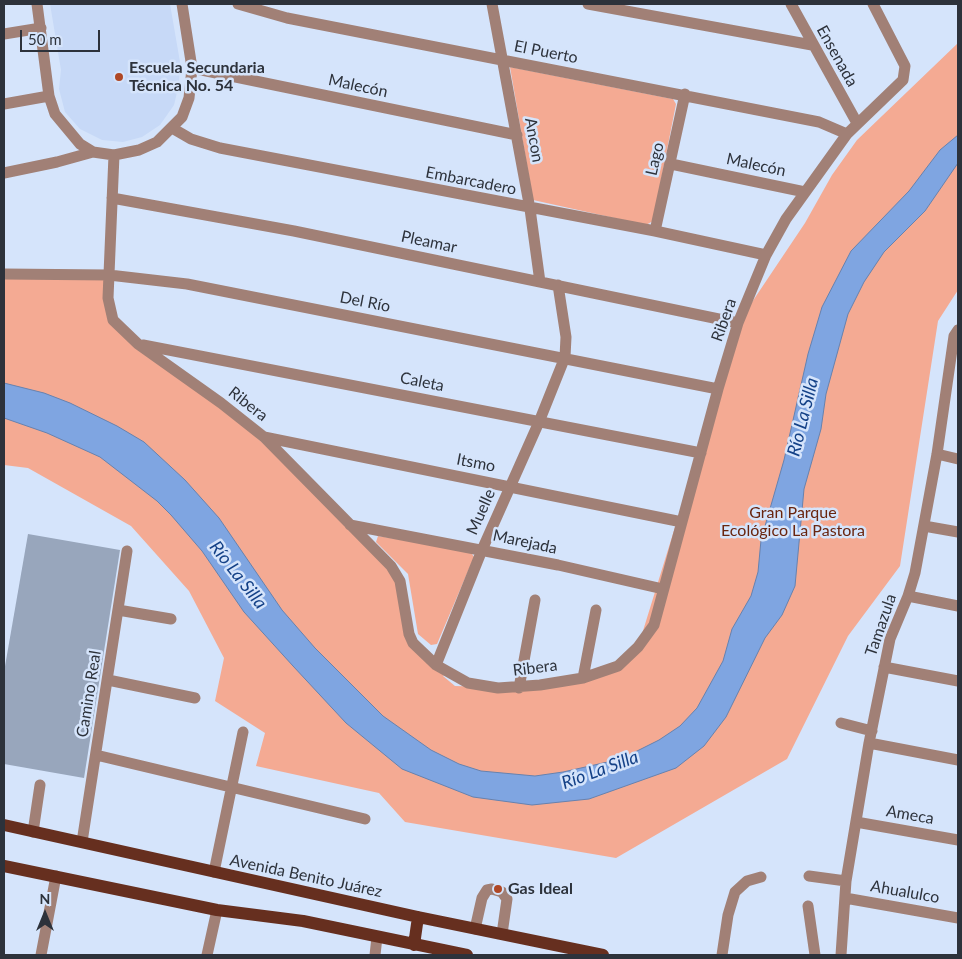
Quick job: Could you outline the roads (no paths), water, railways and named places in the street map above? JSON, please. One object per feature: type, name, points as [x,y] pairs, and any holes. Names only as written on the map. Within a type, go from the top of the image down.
[{"type":"main road","name":"Avenida Benito Juárez","points":[[4,825],[418,917],[603,955]]},
{"type":"main road","points":[[4,866],[217,910],[303,921],[467,955]]},
{"type":"main road","points":[[414,944],[418,917]]},
{"type":"street","points":[[37,4],[49,96],[55,114],[67,131],[80,144],[93,152],[114,155],[139,150],[157,142],[182,117],[189,98],[192,68],[182,4]]},
{"type":"street","name":"El Puerto","points":[[238,4],[287,18],[685,94],[819,122],[847,134]]},
{"type":"street","name":"Ancon","points":[[492,4],[530,209],[540,282]]},
{"type":"street","points":[[588,4],[812,46]]},
{"type":"street","name":"Ensenada","points":[[791,4],[812,46],[857,123]]},
{"type":"street","name":"Ribera","points":[[114,155],[108,304],[113,320],[138,344],[228,408],[264,438],[396,573],[402,589],[409,634],[419,651],[436,665],[468,684],[498,688],[519,688],[583,678],[618,666],[638,647],[654,625],[718,389],[738,323],[766,255],[786,220],[847,134],[901,83],[906,71],[873,4]]},
{"type":"street","points":[[4,34],[41,28]]},
{"type":"street","name":"Malecón","points":[[192,68],[517,135]]},
{"type":"street","name":"Lago","points":[[655,231],[685,94]]},
{"type":"street","points":[[4,104],[49,96]]},
{"type":"street","name":"Embarcadero","points":[[172,128],[191,139],[220,148],[530,209],[655,231],[766,255]]},
{"type":"street","points":[[4,173],[58,162],[93,152]]},
{"type":"street","name":"Malecón","points":[[671,164],[805,192]]},
{"type":"street","name":"Pleamar","points":[[112,198],[294,231],[738,323]]},
{"type":"street","name":"Del Río","points":[[4,274],[109,275],[187,284],[565,357],[718,389]]},
{"type":"street","name":"Muelle","points":[[436,665],[482,550],[539,422],[565,357],[566,338],[558,286]]},
{"type":"street","name":"Tamazula","points":[[841,955],[846,881],[869,744],[890,639],[908,596],[924,526],[937,454],[953,383],[956,333]]},
{"type":"street","name":"Caleta","points":[[138,344],[700,453]]},
{"type":"street","name":"Itsmo","points":[[264,438],[682,522]]},
{"type":"street","points":[[937,454],[958,458]]},
{"type":"street","name":"Marejada","points":[[350,525],[482,550],[663,590]]},
{"type":"street","points":[[924,526],[958,532]]},
{"type":"street","name":"Camino Real","points":[[82,842],[127,552]]},
{"type":"street","points":[[908,596],[958,606]]},
{"type":"street","points":[[519,688],[535,600]]},
{"type":"street","points":[[118,610],[170,619]]},
{"type":"street","points":[[583,678],[596,610]]},
{"type":"street","points":[[884,667],[958,681]]},
{"type":"street","points":[[108,680],[195,698]]},
{"type":"street","points":[[841,723],[872,731]]},
{"type":"street","points":[[214,872],[243,732]]},
{"type":"street","points":[[869,744],[958,760]]},
{"type":"street","points":[[96,755],[233,786],[365,819]]},
{"type":"street","points":[[33,832],[40,785]]},
{"type":"street","name":"Ameca","points":[[856,822],[958,840]]},
{"type":"street","points":[[41,955],[56,876]]},
{"type":"street","points":[[810,876],[846,881]]},
{"type":"street","points":[[722,955],[728,915],[734,892],[747,881],[762,877]]},
{"type":"street","points":[[475,929],[482,898],[487,890],[492,889],[502,892],[507,898],[502,934]]},
{"type":"street","name":"Ahualulco","points":[[845,898],[958,918]]},
{"type":"street","points":[[808,906],[815,955]]},
{"type":"street","points":[[207,955],[217,910]]},
{"type":"street","points":[[375,955],[377,936]]},
{"type":"water","name":"Río La Silla","points":[[958,135],[958,163],[925,211],[884,252],[864,282],[848,314],[826,394],[821,429],[804,489],[795,586],[782,615],[765,638],[726,717],[704,746],[676,768],[589,799],[532,805],[473,797],[402,769],[346,723],[293,666],[244,612],[202,551],[157,501],[100,457],[47,433],[4,418],[4,383],[44,393],[70,403],[117,426],[144,442],[185,480],[219,518],[282,610],[315,648],[383,716],[431,750],[459,764],[481,771],[535,776],[563,772],[621,759],[659,740],[680,726],[697,708],[723,661],[732,629],[751,596],[758,572],[761,540],[784,460],[808,354],[822,307],[851,251],[909,191],[940,150]]},
{"type":"place","name":"Escuela Secundaria Técnica No. 54","points":[[119,77]]},
{"type":"place","name":"Gas Ideal","points":[[498,889]]},
{"type":"park label","name":"Gran Parque Ecológico La Pastora","points":[[793,522]]}]
